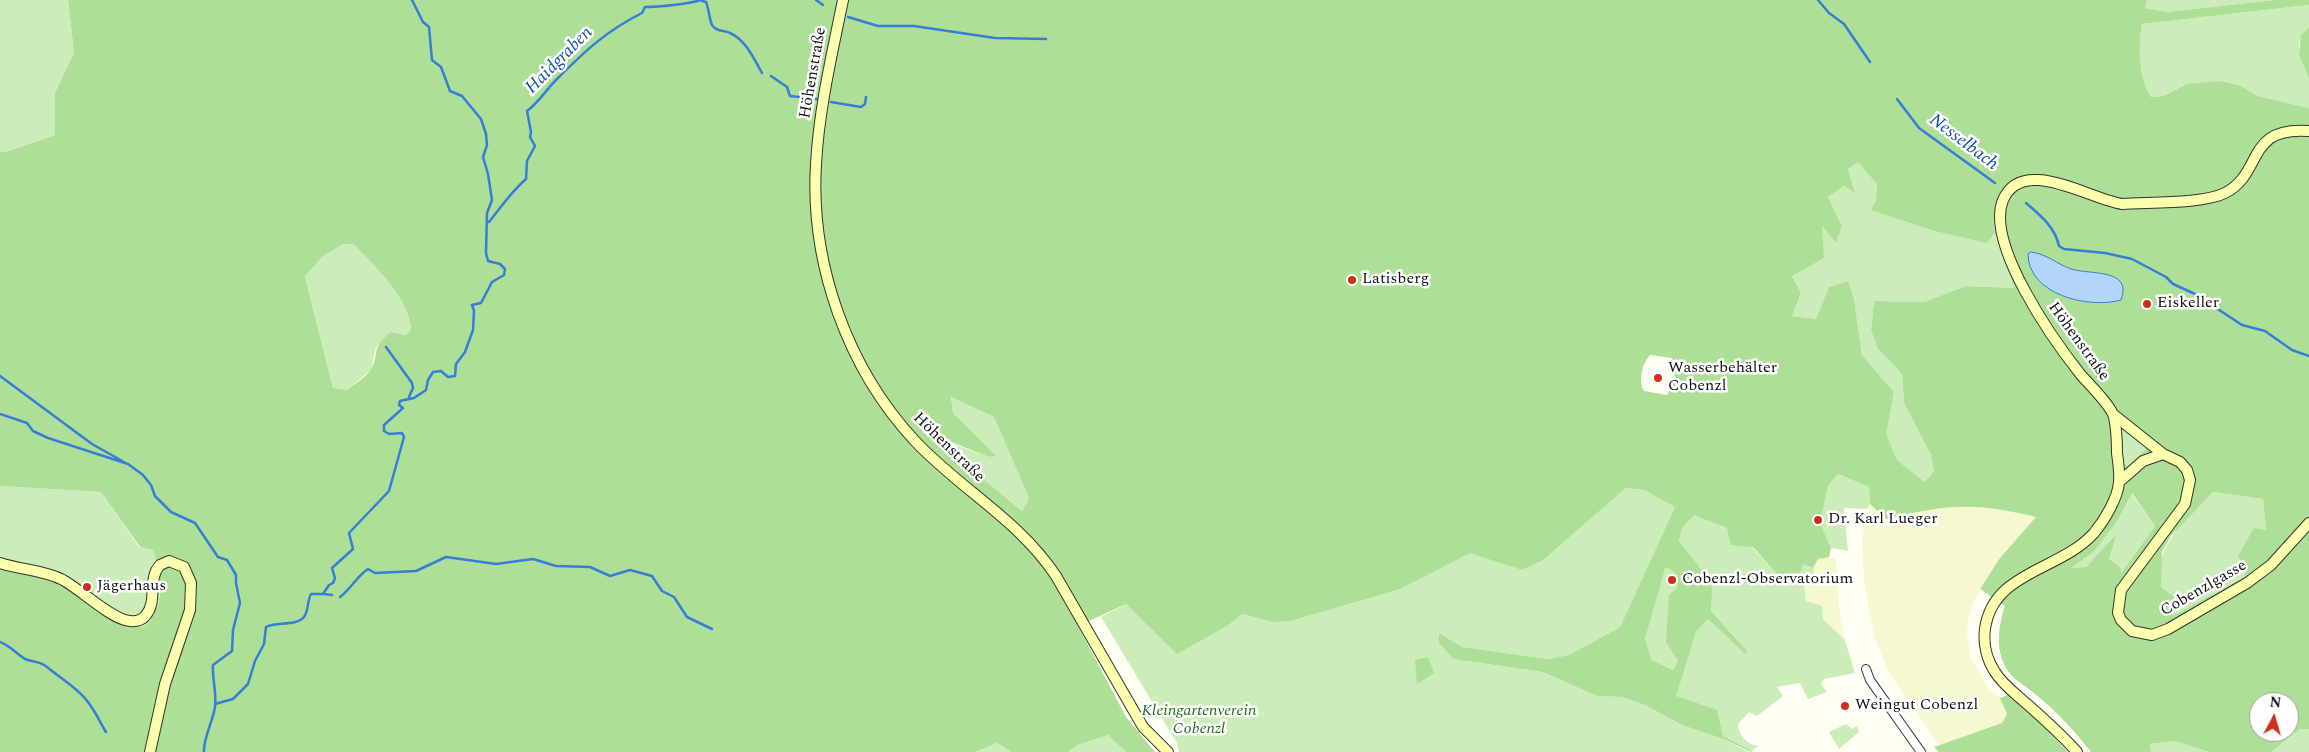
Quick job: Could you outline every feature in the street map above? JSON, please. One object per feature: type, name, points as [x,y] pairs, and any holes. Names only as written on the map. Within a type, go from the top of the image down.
[{"type":"street","name":"Höhenstraße","points":[[843,0],[821,116],[816,165],[816,191],[817,223],[824,264],[833,300],[846,332],[878,394],[915,441],[957,480],[1010,522],[1039,553],[1056,576],[1142,728],[1168,752]]},
{"type":"street","name":"Höhenstraße","points":[[2114,415],[2070,361],[2048,330],[2029,298],[2011,260],[2002,232],[1999,214],[2007,192],[2015,185],[2028,180],[2042,179],[2108,202],[2122,204],[2211,197],[2234,188],[2243,177],[2259,148],[2272,137],[2290,131],[2309,131]]},
{"type":"street","name":"Cobenzlgasse","points":[[2114,415],[2163,454],[2184,466],[2190,480],[2190,490],[2185,504],[2121,590],[2118,613],[2121,620],[2132,631],[2152,634],[2168,629],[2247,583],[2271,565],[2309,523]]},
{"type":"street","points":[[2114,415],[2120,482]]},
{"type":"street","points":[[2077,752],[2054,727],[1996,676],[1986,652],[1985,628],[1994,601],[2007,586],[2027,574],[2059,560],[2094,533],[2102,523],[2120,482],[2143,461],[2163,454]]},
{"type":"street","points":[[0,564],[56,577],[118,618],[131,621],[142,619],[146,615],[151,604],[153,579],[160,565],[169,561],[175,562],[187,571],[191,583],[190,610],[165,684],[150,752]]},
{"type":"street","points":[[1866,669],[1870,680],[1921,752]]},
{"type":"green space","points":[[0,0],[68,0],[74,53],[55,91],[55,135],[6,152],[0,151]]},
{"type":"green space","points":[[68,0],[2147,0],[2145,8],[2167,12],[2275,0],[2309,0],[2309,5],[2142,24],[2140,62],[2144,81],[2151,97],[2163,96],[2187,84],[2220,81],[2241,86],[2258,96],[2309,108],[2309,729],[2299,730],[2299,692],[2249,692],[2249,742],[2284,742],[2271,752],[2209,752],[2175,741],[2150,744],[2151,752],[2091,752],[2055,711],[2014,678],[2008,670],[2003,662],[1999,644],[2000,625],[2005,606],[1980,589],[2000,558],[2036,517],[1995,509],[1961,507],[1927,510],[1886,519],[1870,504],[1869,487],[1838,474],[1828,486],[1820,523],[1831,548],[1829,557],[1818,559],[1813,568],[1803,564],[1799,575],[1777,574],[1753,547],[1731,545],[1727,528],[1694,515],[1682,528],[1679,541],[1698,565],[1712,588],[1711,611],[1748,652],[1745,654],[1708,619],[1696,632],[1676,696],[1717,710],[1723,736],[1751,752],[1726,740],[1682,725],[1645,705],[1622,697],[1597,696],[1543,672],[1453,659],[1438,642],[1439,633],[1462,647],[1548,659],[1569,655],[1620,627],[1675,507],[1644,490],[1626,488],[1542,561],[1522,570],[1470,553],[1400,589],[1290,621],[1272,622],[1242,614],[1230,624],[1177,654],[1126,604],[1078,626],[1126,717],[1155,752],[1126,752],[1108,735],[1078,745],[1068,752],[1011,752],[997,743],[975,752],[0,752],[0,568],[56,583],[107,616],[130,625],[144,627],[156,609],[160,591],[160,581],[153,550],[140,547],[101,492],[0,486],[0,151],[6,152],[55,135],[55,92],[74,53]],"holes":[[[1858,162],[1877,184],[1876,201],[1871,210],[1935,231],[1987,243],[1995,232],[2014,288],[1966,286],[1924,302],[1874,301],[1871,330],[1878,349],[1902,374],[1904,403],[1931,455],[1934,471],[1925,482],[1897,460],[1886,434],[1894,392],[1862,355],[1854,299],[1848,281],[1829,287],[1816,319],[1792,316],[1801,293],[1792,276],[1824,258],[1822,226],[1836,243],[1842,226],[1828,197],[1844,186],[1855,193],[1848,169]],[[343,244],[353,244],[389,283],[409,317],[411,329],[406,335],[391,332],[384,338],[378,347],[374,363],[369,372],[347,390],[333,388],[305,276],[322,257]],[[1650,355],[1672,358],[1675,377],[1667,395],[1644,391],[1642,387],[1642,372]],[[951,397],[994,417],[1029,498],[1022,511],[928,433],[989,457],[996,456],[953,413]],[[2121,430],[2147,448],[2127,466],[2124,464]],[[2213,492],[2263,499],[2266,530],[2254,528],[2238,556],[2246,576],[2173,616],[2174,597],[2161,587],[2162,552],[2171,536]],[[2132,493],[2155,526],[2121,573],[2121,568],[2109,559],[2117,534],[2086,567],[2071,568],[2093,552],[2116,523]],[[1665,568],[1670,569],[1678,576],[1677,588],[1669,595],[1666,642],[1678,661],[1673,670],[1652,660],[1645,639]]]},
{"type":"green space","points":[[2147,0],[2275,0],[2167,12],[2145,8]]},
{"type":"green space","points":[[2309,5],[2309,27],[2303,33],[2299,45],[2301,57],[2309,77],[2309,108],[2258,96],[2241,86],[2187,84],[2163,96],[2151,97],[2147,90],[2141,62],[2140,42],[2142,24]]},
{"type":"green space","points":[[2309,27],[2309,78],[2299,54],[2301,35]]},
{"type":"green space","points":[[1858,161],[1877,184],[1876,201],[1872,210],[1995,231],[2014,288],[1966,286],[1924,302],[1874,301],[1871,330],[1878,349],[1902,374],[1904,403],[1931,455],[1934,471],[1925,482],[1897,460],[1885,433],[1894,392],[1862,355],[1854,299],[1848,281],[1829,287],[1816,319],[1792,316],[1801,293],[1792,276],[1821,225],[1836,243],[1842,226],[1828,197],[1844,186],[1855,193],[1848,169]]},
{"type":"green space","points":[[343,244],[353,244],[389,283],[404,306],[409,317],[411,329],[406,335],[391,332],[376,347],[371,370],[347,390],[333,388],[305,275],[322,257]]},
{"type":"green space","points":[[951,397],[994,417],[1029,498],[1022,511],[926,431],[952,444],[989,457],[995,456],[953,413]]},
{"type":"green space","points":[[2121,430],[2147,448],[2127,466],[2124,464]]},
{"type":"green space","points":[[1838,474],[1869,487],[1870,504],[1867,509],[1844,508],[1848,551],[1831,548],[1820,523],[1828,486]]},
{"type":"green space","points":[[0,486],[101,492],[139,547],[153,550],[158,571],[159,600],[151,618],[144,627],[126,626],[115,621],[44,578],[0,568]]},
{"type":"green space","name":"Kleingartenverein Cobenzl","points":[[1626,488],[1644,490],[1675,507],[1620,627],[1569,655],[1548,659],[1462,647],[1439,633],[1438,642],[1453,659],[1543,672],[1597,696],[1622,697],[1645,705],[1682,725],[1726,740],[1748,752],[1179,752],[1177,743],[1101,617],[1126,604],[1230,624],[1242,614],[1272,622],[1400,589],[1470,552],[1522,570],[1542,561]]},
{"type":"green space","points":[[2213,492],[2263,499],[2266,530],[2246,576],[2172,617],[2161,588],[2160,572],[2162,558],[2174,534]]},
{"type":"green space","points":[[2131,493],[2155,526],[2120,574],[2121,568],[2109,559],[2117,535],[2086,567],[2070,568],[2091,552],[2106,535]]},
{"type":"green space","points":[[1870,504],[1887,519],[1937,507],[1967,505],[2012,511],[2036,517],[2000,558],[1980,589],[1968,620],[1967,635],[1971,659],[1989,689],[2000,698],[2007,714],[2002,723],[1939,745],[1888,671],[1874,636],[1864,579],[1862,539]]},
{"type":"green space","points":[[1694,514],[1727,528],[1752,547],[1777,574],[1803,564],[1813,568],[1815,577],[1804,585],[1806,601],[1822,606],[1823,619],[1845,640],[1855,673],[1824,679],[1821,684],[1827,692],[1808,699],[1800,683],[1777,687],[1783,696],[1757,716],[1749,712],[1738,724],[1738,728],[1744,738],[1750,744],[1758,746],[1752,751],[1723,736],[1675,696],[1696,632],[1708,619],[1745,654],[1748,652],[1711,611],[1711,588],[1698,565],[1679,541],[1682,527]]},
{"type":"green space","points":[[1824,556],[1836,559],[1840,618],[1845,640],[1832,630],[1828,622],[1806,602],[1803,585],[1815,577],[1813,568],[1818,559]]},
{"type":"green space","points":[[1664,568],[1670,569],[1678,575],[1678,661],[1673,670],[1652,660],[1645,639]]},
{"type":"green space","points":[[1428,657],[1434,673],[1417,684],[1415,660]]},
{"type":"green space","points":[[2008,695],[2040,722],[2068,752],[1939,752],[1934,747],[2002,723],[2007,714],[2000,698]]},
{"type":"green space","points":[[1846,724],[1852,729],[1857,726],[1859,732],[1839,749],[1829,732]]},
{"type":"green space","points":[[2309,729],[2309,752],[2271,752],[2284,742],[2299,742],[2299,730]]},
{"type":"green space","points":[[1108,735],[1126,752],[1068,752],[1078,745]]},
{"type":"green space","points":[[2175,741],[2209,752],[2151,752],[2150,744]]},
{"type":"green space","points":[[997,743],[1011,752],[975,752]]},
{"type":"water","points":[[2031,252],[2042,255],[2071,269],[2108,275],[2115,278],[2121,282],[2123,290],[2121,300],[2093,302],[2078,300],[2063,296],[2049,289],[2038,280],[2031,268],[2028,254]]},
{"type":"waterway","points":[[215,704],[233,699],[248,684],[255,661],[264,644],[266,627],[300,620],[306,614],[311,594],[323,594],[329,585],[333,583],[335,578],[332,568],[353,549],[349,533],[389,491],[404,437],[402,433],[389,434],[384,431],[384,425],[403,408],[399,405],[400,401],[414,398],[426,390],[428,380],[433,372],[441,371],[448,377],[455,376],[456,364],[465,352],[473,330],[474,311],[472,305],[481,303],[492,282],[504,275],[505,269],[500,264],[488,261],[486,253],[487,213],[492,200],[483,157],[487,145],[481,119],[462,96],[450,91],[441,67],[432,60],[429,27],[423,22],[412,0]]},
{"type":"waterway","name":"Haidgraben","points":[[489,222],[511,194],[526,179],[527,161],[535,146],[530,137],[531,132],[527,111],[556,80],[596,42],[642,13],[645,7],[701,0]]},
{"type":"waterway","points":[[816,0],[823,5]]},
{"type":"waterway","name":"Nesselbach","points":[[1818,0],[1829,13],[1844,24],[1870,62]]},
{"type":"waterway","points":[[702,1],[706,2],[712,25],[718,30],[730,33],[741,40],[762,73]]},
{"type":"waterway","points":[[848,17],[878,26],[914,26],[995,38],[1046,39]]},
{"type":"waterway","points":[[771,76],[787,87],[790,96],[817,99]]},
{"type":"waterway","points":[[831,102],[861,107],[865,104],[866,97]]},
{"type":"waterway","name":"Nesselbach","points":[[1897,99],[1919,128],[1995,183]]},
{"type":"waterway","name":"Nesselbach","points":[[2026,203],[2046,222],[2054,233],[2059,246],[2064,249],[2105,253],[2132,259],[2166,277],[2173,284],[2195,294],[2242,325],[2265,331],[2292,350],[2309,356]]},
{"type":"waterway","points":[[386,347],[412,383],[413,388],[409,397]]},
{"type":"waterway","points":[[0,376],[92,444],[124,462]]},
{"type":"waterway","points":[[0,414],[27,423],[33,431],[48,438],[128,464],[143,475],[151,485],[155,496],[171,512],[195,523],[218,557],[227,560],[236,575],[240,603],[233,630],[232,651],[213,665],[215,707],[205,741],[204,752]]},
{"type":"waterway","points":[[340,597],[368,569],[375,573],[416,571],[446,557],[496,564],[533,559],[556,566],[590,567],[610,576],[630,570],[652,576],[662,591],[674,597],[687,617],[712,629]]},
{"type":"waterway","points":[[324,594],[332,595]]},
{"type":"waterway","points":[[0,642],[25,659],[44,665],[74,688],[91,705],[106,732]]},
{"type":"place","name":"Latisberg","points":[[1352,280]]},
{"type":"place","name":"Eiskeller","points":[[2147,304]]},
{"type":"place","name":"Wasserbehälter Cobenzl","points":[[1658,378]]},
{"type":"place","name":"Dr. Karl Lueger","points":[[1818,520]]},
{"type":"place","name":"Cobenzl-Observatorium","points":[[1672,580]]},
{"type":"place","name":"Jägerhaus","points":[[87,587]]},
{"type":"place","name":"Weingut Cobenzl","points":[[1845,706]]}]
